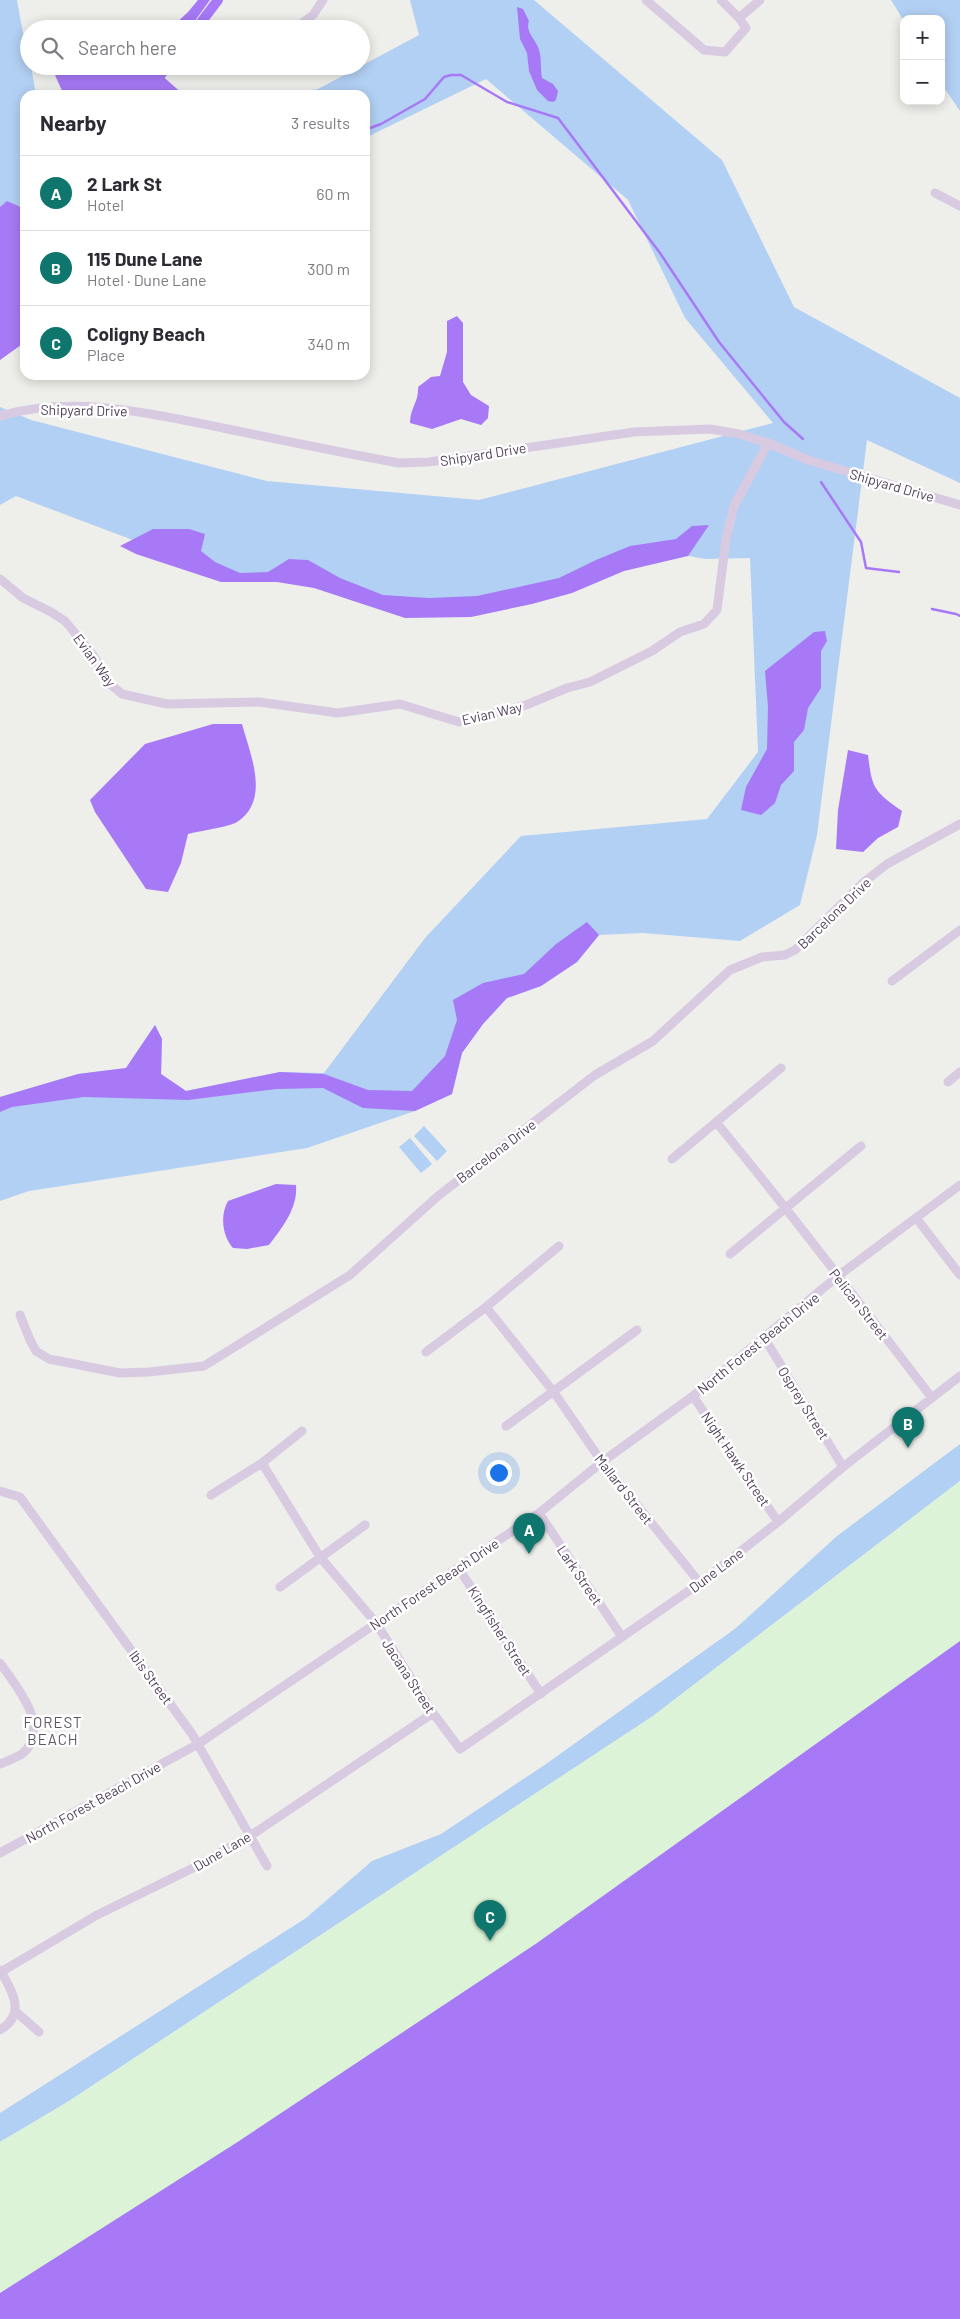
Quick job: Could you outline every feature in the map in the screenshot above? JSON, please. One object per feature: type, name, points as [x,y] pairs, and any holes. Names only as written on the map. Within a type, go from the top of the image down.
[{"type":"street","points":[[306,20],[313,15],[323,0]]},
{"type":"street","points":[[646,0],[704,50],[725,52],[749,31],[721,0]]},
{"type":"street","points":[[739,18],[760,0]]},
{"type":"street","points":[[935,193],[960,206]]},
{"type":"street","name":"Shipyard Drive","points":[[0,416],[21,410],[62,406],[145,412],[399,463],[429,462],[634,432],[710,429],[739,434],[768,443],[808,460],[960,506]]},
{"type":"street","name":"Evian Way","points":[[0,579],[23,598],[65,621],[93,655],[110,684],[122,694],[167,704],[259,702],[338,713],[400,704],[459,722],[526,705],[567,688],[590,682],[652,651],[680,632],[704,624],[717,610],[726,539],[734,506],[768,443]]},
{"type":"street","name":"Barcelona Drive","points":[[20,1315],[36,1351],[50,1359],[120,1373],[204,1366],[350,1275],[438,1196],[595,1075],[653,1041],[730,970],[762,957],[785,955],[795,950],[864,882],[887,864],[960,824]]},
{"type":"street","points":[[892,981],[959,932]]},
{"type":"street","points":[[672,1159],[781,1068]]},
{"type":"street","points":[[948,1082],[960,1072]]},
{"type":"street","name":"Pelican Street","points":[[716,1122],[787,1208],[932,1398]]},
{"type":"street","points":[[730,1254],[861,1146]]},
{"type":"street","name":"North Forest Beach Drive","points":[[0,1854],[198,1744],[539,1513],[602,1462],[693,1396],[765,1339],[838,1276],[917,1219],[960,1185]]},
{"type":"street","points":[[917,1219],[960,1275]]},
{"type":"street","points":[[426,1352],[486,1307],[559,1246]]},
{"type":"street","name":"Mallard Street","points":[[486,1307],[553,1391],[602,1462],[700,1583]]},
{"type":"street","points":[[506,1426],[637,1330]]},
{"type":"street","name":"Osprey Street","points":[[765,1339],[843,1467]]},
{"type":"street","name":"Dune Lane","points":[[460,1749],[700,1583],[778,1522],[843,1467],[960,1376]]},
{"type":"street","name":"Night Hawk Street","points":[[693,1396],[778,1522]]},
{"type":"street","points":[[212,1495],[262,1463],[302,1431]]},
{"type":"street","name":"Jacana Street","points":[[262,1463],[320,1557],[376,1623],[433,1713],[460,1749]]},
{"type":"street","name":"Ibis Street","points":[[0,1491],[20,1497],[198,1744],[267,1866]]},
{"type":"street","name":"Lark Street","points":[[539,1513],[622,1637]]},
{"type":"street","points":[[280,1587],[365,1525]]},
{"type":"street","name":"Kingfisher Street","points":[[458,1568],[542,1694]]},
{"type":"street","points":[[0,1664],[24,1697],[34,1719],[32,1738],[22,1754],[0,1764]]},
{"type":"street","name":"Dune Lane","points":[[1,1971],[97,1915],[193,1868],[250,1836],[433,1713]]},
{"type":"street","points":[[0,2030],[10,2023],[15,2012],[15,1994],[1,1971]]},
{"type":"street","points":[[15,2012],[39,2032]]},
{"type":"shaded area","points":[[0,0],[17,0],[21,20],[20,75],[33,75],[35,90],[20,90],[20,346],[0,360]]},
{"type":"shaded area","points":[[198,0],[210,0],[196,20],[180,20]]},
{"type":"shaded area","points":[[410,0],[534,0],[722,160],[794,307],[960,398],[960,483],[867,440],[817,835],[800,905],[740,941],[643,933],[599,935],[577,962],[541,986],[507,998],[483,1024],[462,1053],[452,1094],[415,1111],[307,1148],[29,1191],[0,1201],[0,1097],[78,1074],[126,1068],[155,1025],[162,1039],[161,1074],[186,1091],[280,1072],[324,1073],[425,938],[521,836],[707,819],[758,752],[750,558],[705,559],[662,551],[496,609],[396,609],[290,574],[239,580],[16,496],[0,505],[0,407],[31,420],[267,481],[479,500],[773,423],[685,318],[628,200],[486,79],[370,136],[370,90],[313,90],[344,75],[370,75],[370,61],[419,35]]},
{"type":"shaded area","points":[[891,0],[960,0],[960,111],[945,89],[945,15],[900,15]]},
{"type":"shaded area","points":[[517,7],[523,9],[529,21],[528,29],[538,46],[542,78],[553,84],[558,91],[556,100],[553,102],[548,101],[537,90],[529,71],[527,53],[520,39]]},
{"type":"shaded area","points":[[55,75],[161,75],[178,90],[62,90]]},
{"type":"shaded area","points":[[7,201],[20,207],[20,346],[0,360],[0,207]]},
{"type":"shaded area","points":[[457,316],[463,323],[463,382],[471,395],[489,406],[488,418],[481,425],[461,419],[432,429],[410,423],[418,387],[431,377],[440,376],[447,352],[447,321]]},
{"type":"shaded area","points":[[709,525],[688,556],[624,571],[572,593],[471,617],[405,618],[314,588],[277,582],[221,582],[136,554],[120,546],[153,529],[189,529],[205,534],[201,551],[215,562],[240,573],[268,572],[289,559],[308,560],[340,578],[383,595],[429,598],[477,596],[559,578],[630,546],[676,539],[692,526]]},
{"type":"shaded area","points":[[825,631],[827,641],[821,651],[821,688],[808,708],[804,730],[794,742],[794,771],[781,785],[775,803],[761,815],[741,810],[746,787],[767,749],[768,707],[765,671],[814,632]]},
{"type":"shaded area","points":[[213,724],[242,724],[255,776],[256,789],[253,802],[247,813],[233,824],[188,834],[181,863],[168,892],[146,889],[95,812],[90,800],[145,744]]},
{"type":"shaded area","points":[[848,750],[868,755],[871,775],[876,788],[885,799],[902,811],[898,827],[878,838],[863,852],[836,849],[838,810]]},
{"type":"shaded area","points":[[587,922],[599,935],[577,962],[541,986],[507,998],[483,1024],[462,1053],[452,1094],[415,1111],[363,1108],[323,1088],[277,1089],[188,1100],[84,1097],[12,1107],[0,1112],[0,1097],[78,1074],[126,1068],[155,1025],[162,1039],[161,1074],[186,1091],[280,1072],[324,1074],[368,1090],[412,1091],[445,1056],[457,1020],[453,1000],[483,983],[524,974],[556,944]]},
{"type":"shaded area","points":[[424,1126],[447,1151],[437,1161],[414,1136]]},
{"type":"shaded area","points":[[410,1138],[432,1164],[421,1173],[399,1147]]},
{"type":"shaded area","points":[[276,1184],[296,1185],[292,1210],[284,1225],[269,1245],[247,1249],[233,1248],[226,1238],[223,1225],[225,1207],[228,1201]]},
{"type":"shaded area","points":[[960,1444],[960,1481],[653,1716],[66,2103],[0,2142],[0,2113],[306,1918],[372,1861],[441,1834],[546,1764],[736,1628],[837,1536]]},
{"type":"shaded area","points":[[960,1641],[960,2319],[0,2319],[0,2293],[236,2143],[537,1943]]},
{"type":"sand","points":[[960,1481],[960,1751],[0,2319],[0,2142],[66,2103],[653,1716]]},
{"type":"waterway","points":[[203,20],[218,0]]},
{"type":"waterway","points":[[150,90],[161,75]]},
{"type":"waterway","points":[[370,128],[381,124],[425,99],[444,77],[451,75],[461,75],[507,102],[558,118],[660,253],[719,342],[784,422],[803,439]]},
{"type":"waterway","points":[[821,482],[861,542],[866,568],[899,572]]},
{"type":"waterway","points":[[932,609],[960,616]]},
{"type":"place","name":"115 Dune Lane","points":[[908,1448]]},
{"type":"place","name":"2 Lark St","points":[[529,1554]]},
{"type":"place","name":"Coligny Beach","points":[[490,1941]]},
{"type":"district","name":"FOREST BEACH","points":[[53,1730]]}]
